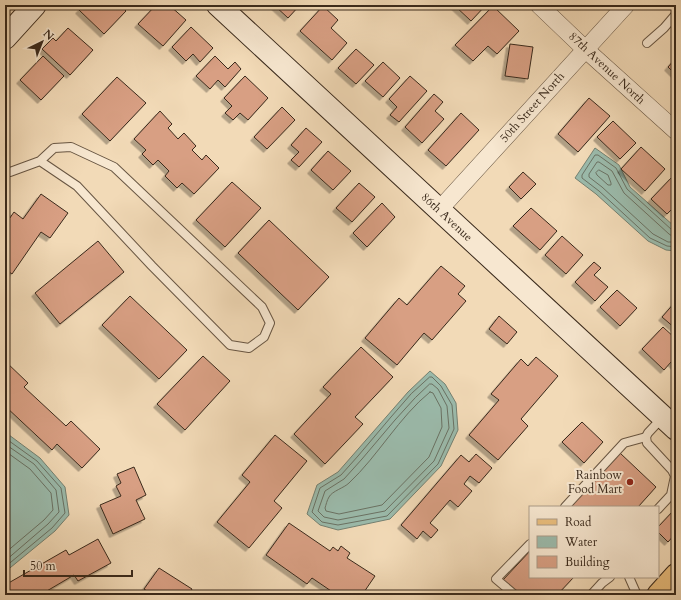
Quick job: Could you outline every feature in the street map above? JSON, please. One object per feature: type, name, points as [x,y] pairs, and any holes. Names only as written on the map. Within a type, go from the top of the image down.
[{"type":"main road","points":[[658,595],[676,575]]},
{"type":"street","points":[[8,30],[35,5]]},
{"type":"street","name":"86th Avenue","points":[[218,5],[670,422]]},
{"type":"street","name":"87th Avenue North","points":[[539,5],[585,49],[676,131]]},
{"type":"street","name":"50th Street North","points":[[439,210],[626,5]]},
{"type":"lane","points":[[647,43],[664,28],[676,14]]},
{"type":"lane","points":[[5,170],[10,172],[40,161],[54,148],[71,147],[114,167],[262,307],[270,323],[264,337],[249,348],[230,346],[77,186],[40,161]]},
{"type":"lane","points":[[566,506],[624,443],[646,437],[648,433],[670,422]]},
{"type":"lane","points":[[646,437],[647,443],[672,470],[675,476],[673,498],[659,508]]},
{"type":"lane","points":[[515,595],[496,579],[529,545]]},
{"type":"lane","points":[[591,595],[609,578]]},
{"type":"lane","points":[[629,578],[637,595]]},
{"type":"water","points":[[595,148],[619,165],[630,187],[674,226],[676,232],[676,251],[666,250],[648,241],[596,194],[575,178]]},
{"type":"water","points":[[430,371],[445,384],[456,403],[458,430],[441,466],[390,519],[338,530],[320,525],[307,514],[317,485],[338,472],[408,392]]},
{"type":"water","points":[[5,432],[40,458],[65,487],[69,515],[55,531],[5,572]]},
{"type":"building","points":[[84,5],[120,5],[126,11],[104,34],[79,10]]},
{"type":"building","points":[[156,5],[169,5],[186,20],[163,46],[138,24]]},
{"type":"building","points":[[274,5],[300,5],[288,18]]},
{"type":"building","points":[[454,5],[486,5],[471,21]]},
{"type":"building","points":[[323,6],[338,20],[331,28],[347,43],[332,60],[300,31]]},
{"type":"building","points":[[493,6],[519,31],[497,54],[488,46],[473,61],[455,45]]},
{"type":"building","points":[[191,27],[213,48],[200,62],[193,54],[186,61],[172,47]]},
{"type":"building","points":[[68,28],[93,50],[70,75],[42,49],[53,38],[56,41]]},
{"type":"building","points":[[510,44],[533,47],[528,79],[505,76]]},
{"type":"building","points":[[356,49],[374,65],[356,84],[338,68]]},
{"type":"building","points":[[43,56],[64,76],[41,100],[20,80]]},
{"type":"building","points":[[215,56],[228,69],[235,62],[241,69],[225,87],[218,80],[210,89],[196,76]]},
{"type":"building","points":[[676,58],[676,75],[668,67]]},
{"type":"building","points":[[383,62],[400,78],[383,97],[365,81]]},
{"type":"building","points":[[245,76],[268,98],[248,120],[240,113],[233,120],[225,113],[232,106],[224,98]]},
{"type":"building","points":[[410,76],[427,91],[399,122],[390,115],[397,107],[389,99]]},
{"type":"building","points":[[117,77],[146,103],[110,141],[82,114]]},
{"type":"building","points":[[434,94],[443,102],[435,111],[444,119],[422,143],[405,127]]},
{"type":"building","points":[[589,98],[610,116],[578,152],[558,134]]},
{"type":"building","points":[[282,107],[295,120],[267,149],[254,137]]},
{"type":"building","points":[[160,111],[172,124],[168,128],[178,139],[184,133],[196,146],[192,150],[202,160],[206,155],[219,168],[194,194],[182,183],[177,188],[165,176],[169,171],[158,160],[153,165],[142,154],[146,150],[134,139]]},
{"type":"building","points":[[461,113],[479,130],[446,166],[428,150]]},
{"type":"building","points":[[613,121],[636,143],[620,159],[597,137]]},
{"type":"building","points":[[306,128],[322,142],[299,167],[291,160],[299,152],[291,145]]},
{"type":"building","points":[[641,147],[665,169],[645,191],[621,169]]},
{"type":"building","points":[[328,151],[351,171],[333,190],[311,170]]},
{"type":"building","points":[[523,172],[536,184],[521,199],[509,187]]},
{"type":"building","points":[[673,176],[676,179],[676,205],[667,214],[651,199]]},
{"type":"building","points":[[232,182],[261,208],[225,247],[196,220]]},
{"type":"building","points":[[359,183],[375,197],[352,222],[336,208]]},
{"type":"building","points":[[41,194],[68,213],[50,238],[41,232],[12,274],[5,269],[5,225],[14,212],[23,219]]},
{"type":"building","points":[[382,203],[395,217],[367,247],[353,233]]},
{"type":"building","points":[[531,208],[557,231],[540,250],[513,226]]},
{"type":"building","points":[[269,220],[329,277],[298,310],[238,253]]},
{"type":"building","points":[[562,236],[583,255],[566,274],[545,255]]},
{"type":"building","points":[[98,241],[124,272],[60,324],[35,293]]},
{"type":"building","points":[[594,262],[601,268],[594,275],[608,287],[595,301],[575,282]]},
{"type":"building","points":[[441,266],[465,286],[458,294],[466,301],[432,340],[424,333],[397,365],[365,338],[399,298],[407,305]]},
{"type":"building","points":[[617,290],[637,308],[620,326],[600,307]]},
{"type":"building","points":[[130,296],[187,350],[159,379],[102,325]]},
{"type":"building","points":[[676,301],[676,329],[662,317]]},
{"type":"building","points":[[499,316],[517,332],[507,344],[489,329]]},
{"type":"building","points":[[663,327],[676,339],[676,367],[671,362],[664,370],[642,349]]},
{"type":"building","points":[[361,347],[393,377],[355,417],[363,424],[325,464],[294,434],[331,394],[323,387]]},
{"type":"building","points":[[203,356],[230,381],[185,430],[157,404]]},
{"type":"building","points":[[536,357],[558,376],[521,419],[528,426],[498,460],[469,435],[499,400],[491,394],[521,359],[528,366]]},
{"type":"building","points":[[5,361],[28,383],[24,387],[66,426],[71,421],[100,449],[82,468],[57,444],[52,450],[5,406]]},
{"type":"building","points":[[582,422],[603,442],[584,463],[562,442]]},
{"type":"building","points":[[275,435],[307,461],[274,501],[282,508],[249,548],[217,522],[250,482],[242,475]]},
{"type":"building","points":[[620,453],[656,487],[639,506],[571,506]]},
{"type":"building","points":[[476,454],[492,468],[479,483],[470,476],[464,484],[472,491],[458,507],[450,500],[430,523],[438,530],[431,538],[423,531],[417,539],[401,525],[461,455],[469,462]]},
{"type":"building","points":[[134,467],[146,495],[136,500],[145,519],[113,534],[100,505],[121,496],[116,486],[121,483],[117,474]]},
{"type":"building","points":[[674,510],[676,511],[676,533],[668,542],[659,533],[659,526]]},
{"type":"building","points":[[289,523],[330,551],[333,547],[338,551],[341,546],[350,553],[347,558],[375,576],[362,595],[337,595],[312,578],[307,584],[266,555]]},
{"type":"building","points":[[98,539],[111,563],[78,581],[74,575],[40,595],[5,595],[5,591],[7,590],[5,585],[66,550],[69,555]]},
{"type":"building","points":[[529,552],[529,578],[573,578],[557,595],[519,595],[503,580]]},
{"type":"building","points":[[159,568],[192,589],[189,595],[153,595],[144,589]]},
{"type":"place","name":"Rainbow Food Mart","points":[[630,482]]}]
